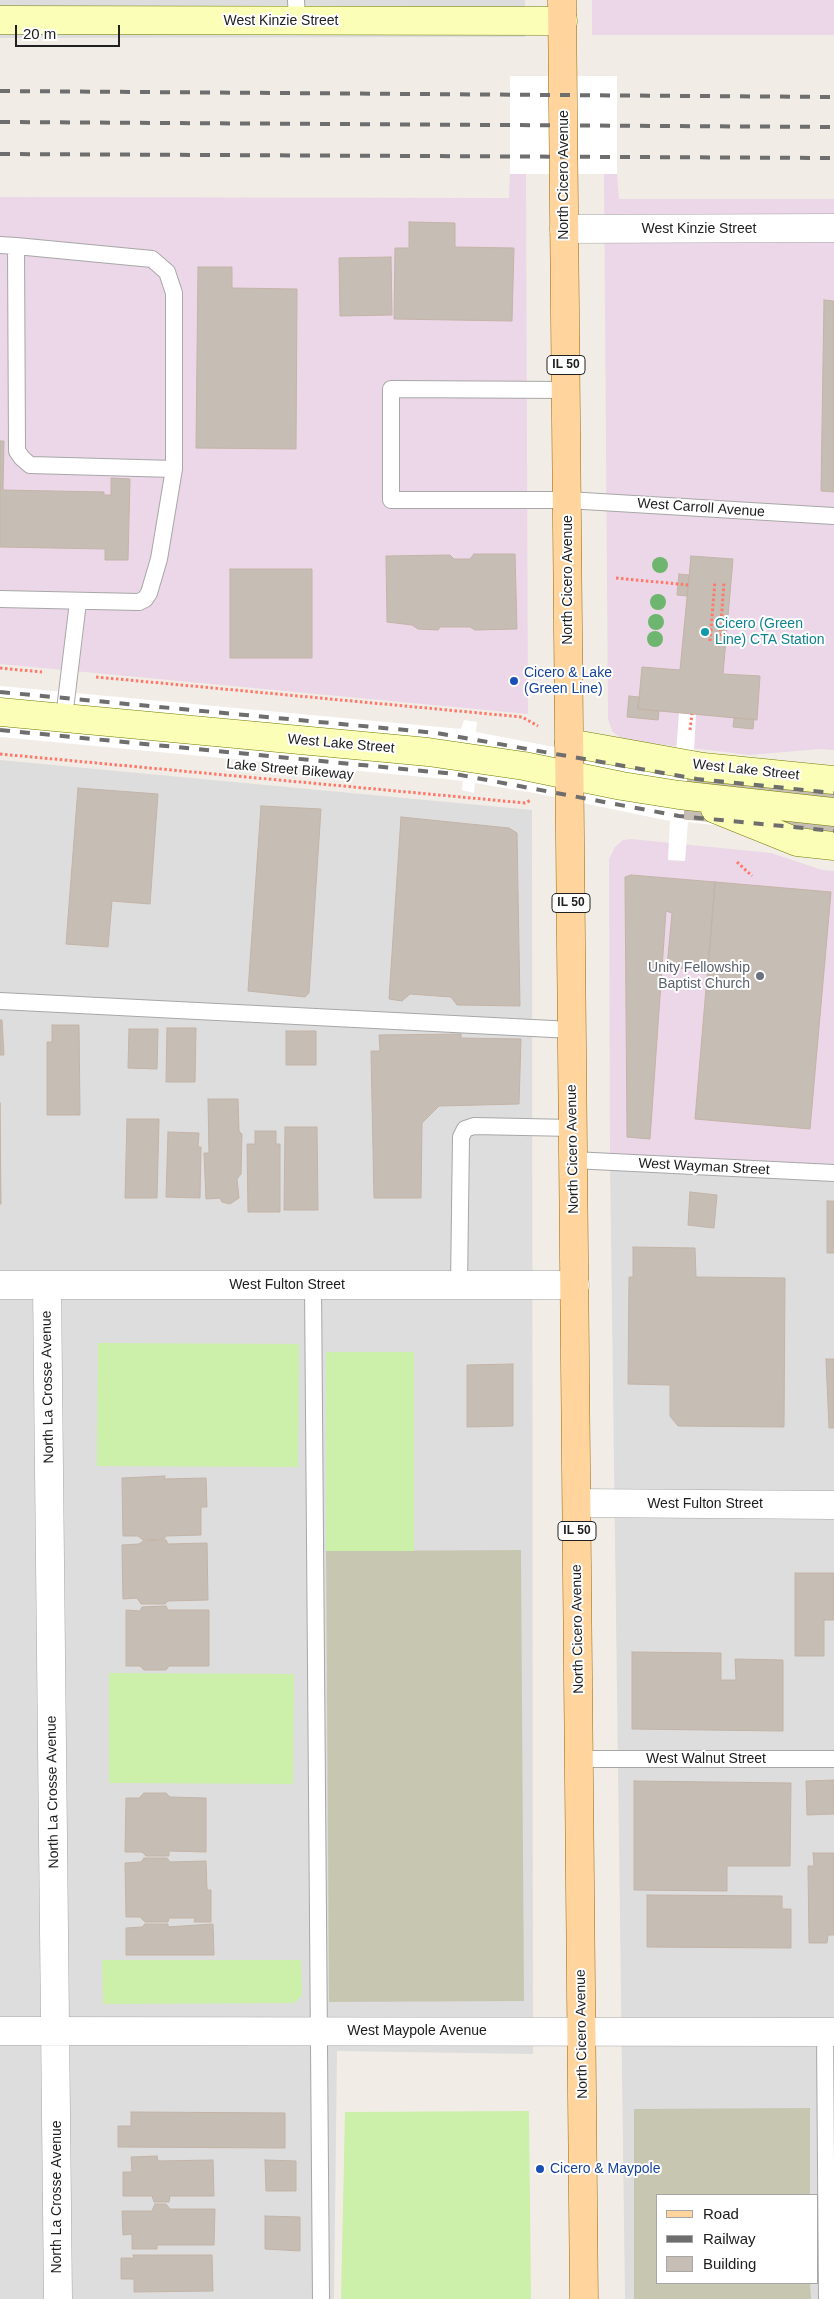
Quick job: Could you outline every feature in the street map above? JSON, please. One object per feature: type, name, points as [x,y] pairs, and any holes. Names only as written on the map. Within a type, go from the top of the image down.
[{"type":"main road","name":"West Kinzie Street","points":[[0,20],[296,10],[562,11]]},
{"type":"main road","name":"North Cicero Avenue","points":[[562,11],[584,2299]]},
{"type":"main road","name":"West Lake Street","points":[[0,712],[428,752],[524,766],[678,794],[834,812]]},
{"type":"main road","name":"West Lake Street","points":[[569,743],[703,766],[834,780]]},
{"type":"main road","name":"West Lake Street","points":[[678,794],[797,842],[834,846]]},
{"type":"street","name":"West Kinzie Street","points":[[564,229],[834,228]]},
{"type":"street","name":"West Fulton Street","points":[[0,1285],[575,1286]]},
{"type":"street","name":"North La Crosse Avenue","points":[[47,1285],[58,2299]]},
{"type":"street","name":"West Fulton Street","points":[[576,1503],[834,1505]]},
{"type":"street","name":"West Maypole Avenue","points":[[0,2031],[829,2032]]},
{"type":"lane","points":[[0,599],[139,602],[145,599],[149,593],[159,559],[174,469],[174,294],[167,272],[152,260],[8,245],[17,451],[22,458],[30,465],[42,466],[174,469]]},
{"type":"lane","name":"West Carroll Avenue","points":[[566,390],[392,389],[391,500],[567,500],[834,516]]},
{"type":"lane","points":[[64,718],[78,602]]},
{"type":"lane","points":[[0,1001],[572,1030]]},
{"type":"lane","points":[[459,1285],[461,1137],[465,1129],[474,1126],[573,1128]]},
{"type":"lane","name":"West Wayman Street","points":[[573,1160],[834,1173]]},
{"type":"lane","points":[[314,1285],[321,2299]]},
{"type":"lane","name":"West Walnut Street","points":[[579,1759],[834,1759]]},
{"type":"lane","points":[[827,2299],[829,2032]]},
{"type":"path","points":[[616,578],[688,585]]},
{"type":"path","points":[[710,641],[715,581]]},
{"type":"path","points":[[720,636],[724,582]]},
{"type":"path","points":[[0,668],[522,717],[569,743]]},
{"type":"path","points":[[690,730],[692,714]]},
{"type":"path","name":"Lake Street Bikeway","points":[[0,754],[525,803],[569,775]]},
{"type":"path","points":[[737,862],[752,876]]},
{"type":"shaded area","points":[[0,0],[525,0],[525,37],[0,38]]},
{"type":"shaded area","points":[[592,0],[834,0],[834,35],[592,35]]},
{"type":"shaded area","points":[[604,173],[617,174],[619,199],[834,199],[834,750],[820,749],[750,755],[623,740],[612,731],[608,719]]},
{"type":"shaded area","points":[[510,174],[526,174],[528,714],[0,664],[0,197],[509,198]]},
{"type":"shaded area","points":[[0,760],[532,810],[533,2054],[337,2051],[334,2299],[0,2299]]},
{"type":"shaded area","points":[[631,839],[771,853],[822,870],[834,871],[834,1173],[610,1162],[609,859],[615,847],[623,840]]},
{"type":"shaded area","points":[[610,1162],[834,1173],[834,2299],[625,2299]]},
{"type":"shaded area","points":[[521,1550],[524,2001],[329,2002],[326,1551]]},
{"type":"shaded area","points":[[810,2108],[810,2194],[656,2194],[656,2284],[810,2284],[811,2299],[634,2299],[634,2109]]},
{"type":"green space","points":[[98,1343],[299,1344],[298,1467],[97,1466]]},
{"type":"green space","points":[[326,1352],[414,1352],[414,1551],[326,1551]]},
{"type":"green space","points":[[109,1673],[294,1674],[293,1784],[109,1783]]},
{"type":"green space","points":[[102,1960],[301,1960],[302,1996],[294,2003],[103,2004]]},
{"type":"green space","points":[[529,2111],[531,2299],[341,2299],[345,2112]]},
{"type":"pier","points":[[510,76],[617,76],[617,174],[510,174]]},
{"type":"pier","points":[[0,686],[461,729],[464,720],[477,722],[476,732],[627,761],[675,767],[679,713],[696,714],[693,770],[739,828],[688,822],[685,861],[668,860],[670,821],[534,793],[475,783],[474,793],[462,790],[463,781],[455,780],[0,737]]},
{"type":"building","points":[[409,222],[455,223],[455,247],[514,248],[512,321],[394,319],[395,248],[409,248]]},
{"type":"building","points":[[391,257],[392,315],[340,316],[339,258]]},
{"type":"building","points":[[198,267],[232,267],[232,288],[297,289],[296,449],[196,448]]},
{"type":"building","points":[[824,300],[834,301],[834,492],[821,491]]},
{"type":"building","points":[[0,441],[4,441],[3,490],[104,492],[104,495],[111,495],[111,478],[130,479],[128,560],[105,560],[105,549],[0,547]]},
{"type":"building","points":[[474,554],[515,554],[517,629],[475,630],[470,627],[440,627],[438,630],[418,629],[412,625],[387,622],[386,556],[450,555],[454,559],[470,559]]},
{"type":"building","name":"Cicero (Green Line) CTA Station","points":[[691,556],[733,559],[723,674],[760,676],[757,720],[638,709],[642,667],[680,670]]},
{"type":"building","points":[[230,569],[312,569],[312,658],[230,658]]},
{"type":"building","points":[[679,574],[689,575],[687,596],[677,595]]},
{"type":"building","points":[[629,696],[639,697],[638,709],[659,711],[658,720],[627,717]]},
{"type":"building","points":[[734,718],[754,719],[753,729],[733,727]]},
{"type":"building","points":[[688,775],[834,789],[834,833],[684,819]]},
{"type":"building","points":[[78,788],[158,794],[150,904],[112,901],[108,947],[66,944]]},
{"type":"building","points":[[261,806],[321,809],[309,993],[305,997],[248,991]]},
{"type":"building","points":[[401,817],[509,828],[517,833],[520,1006],[457,1005],[451,997],[410,994],[402,1001],[389,999]]},
{"type":"building","points":[[631,875],[715,882],[708,971],[667,967],[672,913],[666,911],[650,1139],[627,1137],[625,877]]},
{"type":"building","points":[[715,882],[831,892],[810,1129],[695,1119]]},
{"type":"building","points":[[0,1020],[2,1020],[4,1055],[0,1055]]},
{"type":"building","points":[[52,1025],[79,1025],[80,1115],[47,1115],[47,1042],[52,1042]]},
{"type":"building","points":[[167,1028],[196,1028],[195,1082],[166,1082]]},
{"type":"building","points":[[129,1029],[158,1029],[157,1069],[128,1068]]},
{"type":"building","points":[[286,1031],[316,1031],[316,1065],[286,1065]]},
{"type":"building","points":[[461,1034],[461,1038],[521,1039],[519,1104],[439,1106],[422,1123],[421,1198],[374,1198],[371,1051],[380,1051],[379,1035]]},
{"type":"building","points":[[208,1099],[238,1099],[239,1131],[242,1134],[241,1174],[237,1179],[239,1198],[230,1204],[222,1202],[220,1198],[206,1199],[204,1153],[209,1153]]},
{"type":"building","points":[[0,1103],[1,1204],[0,1204]]},
{"type":"building","points":[[127,1119],[159,1119],[157,1198],[125,1198]]},
{"type":"building","points":[[285,1127],[317,1127],[318,1210],[284,1210]]},
{"type":"building","points":[[255,1131],[276,1131],[276,1144],[280,1144],[280,1212],[248,1212],[247,1144],[255,1144]]},
{"type":"building","points":[[168,1132],[199,1133],[198,1147],[201,1147],[200,1198],[166,1197]]},
{"type":"building","points":[[690,1192],[717,1195],[714,1228],[688,1225]]},
{"type":"building","points":[[827,1201],[834,1201],[834,1253],[827,1253]]},
{"type":"building","points":[[633,1247],[695,1248],[696,1277],[785,1278],[784,1427],[678,1426],[670,1416],[670,1385],[628,1384],[629,1277],[633,1277]]},
{"type":"building","points":[[826,1359],[834,1359],[834,1428],[829,1428]]},
{"type":"building","points":[[513,1364],[513,1426],[467,1427],[467,1365]]},
{"type":"building","points":[[165,1476],[164,1479],[206,1478],[207,1507],[201,1507],[201,1535],[166,1536],[164,1539],[143,1540],[138,1536],[123,1536],[122,1478]]},
{"type":"building","points":[[166,1540],[168,1544],[207,1543],[208,1600],[141,1604],[137,1598],[123,1599],[122,1545],[139,1544],[143,1541]]},
{"type":"building","points":[[795,1573],[834,1573],[834,1620],[824,1620],[824,1656],[795,1656]]},
{"type":"building","points":[[166,1606],[168,1610],[209,1610],[209,1666],[169,1666],[166,1670],[144,1670],[140,1666],[126,1666],[126,1610],[140,1611],[142,1607]]},
{"type":"building","points":[[632,1652],[721,1653],[721,1680],[736,1680],[735,1659],[783,1660],[783,1731],[632,1729]]},
{"type":"building","points":[[834,1780],[834,1814],[807,1815],[806,1781]]},
{"type":"building","points":[[634,1781],[791,1783],[790,1866],[727,1866],[727,1891],[634,1890]]},
{"type":"building","points":[[144,1793],[166,1793],[170,1797],[206,1798],[206,1852],[169,1851],[169,1856],[146,1856],[142,1852],[125,1852],[126,1798],[139,1798]]},
{"type":"building","points":[[813,1853],[834,1853],[834,1935],[828,1935],[827,1943],[809,1943],[808,1866],[814,1866]]},
{"type":"building","points":[[144,1858],[167,1858],[170,1862],[206,1861],[207,1890],[211,1890],[211,1922],[194,1922],[195,1918],[169,1918],[168,1922],[145,1922],[140,1917],[126,1917],[125,1863],[141,1862]]},
{"type":"building","points":[[647,1895],[782,1896],[782,1909],[791,1909],[791,1948],[647,1947]]},
{"type":"building","points":[[145,1924],[168,1924],[168,1927],[213,1924],[214,1955],[126,1955],[126,1928],[142,1927]]},
{"type":"building","points":[[131,2112],[285,2113],[285,2148],[118,2147],[118,2126],[131,2126]]},
{"type":"building","points":[[157,2156],[158,2161],[213,2160],[214,2196],[170,2196],[169,2202],[154,2202],[152,2196],[123,2196],[123,2172],[132,2172],[131,2157]]},
{"type":"building","points":[[265,2160],[296,2161],[296,2191],[266,2191]]},
{"type":"building","points":[[155,2204],[166,2204],[170,2209],[215,2209],[214,2245],[157,2245],[157,2249],[132,2249],[132,2234],[123,2235],[122,2211],[152,2211]]},
{"type":"building","points":[[265,2216],[300,2217],[300,2251],[265,2249]]},
{"type":"building","points":[[133,2255],[212,2255],[213,2291],[134,2292],[134,2279],[121,2279],[121,2258],[134,2258]]},
{"type":"railway","points":[[0,91],[834,97]]},
{"type":"railway","points":[[0,122],[834,127]]},
{"type":"railway","points":[[0,154],[834,158]]},
{"type":"railway","points":[[0,692],[437,733],[697,779],[834,793]]},
{"type":"railway","points":[[0,730],[455,774],[679,816],[834,831]]},
{"type":"place","name":"Cicero (Green Line) CTA Station","points":[[705,632]]},
{"type":"place","name":"Cicero & Lake (Green Line)","points":[[514,681]]},
{"type":"place","name":"Unity Fellowship Baptist Church","points":[[760,976]]},
{"type":"place","name":"Cicero & Maypole","points":[[540,2169]]}]
